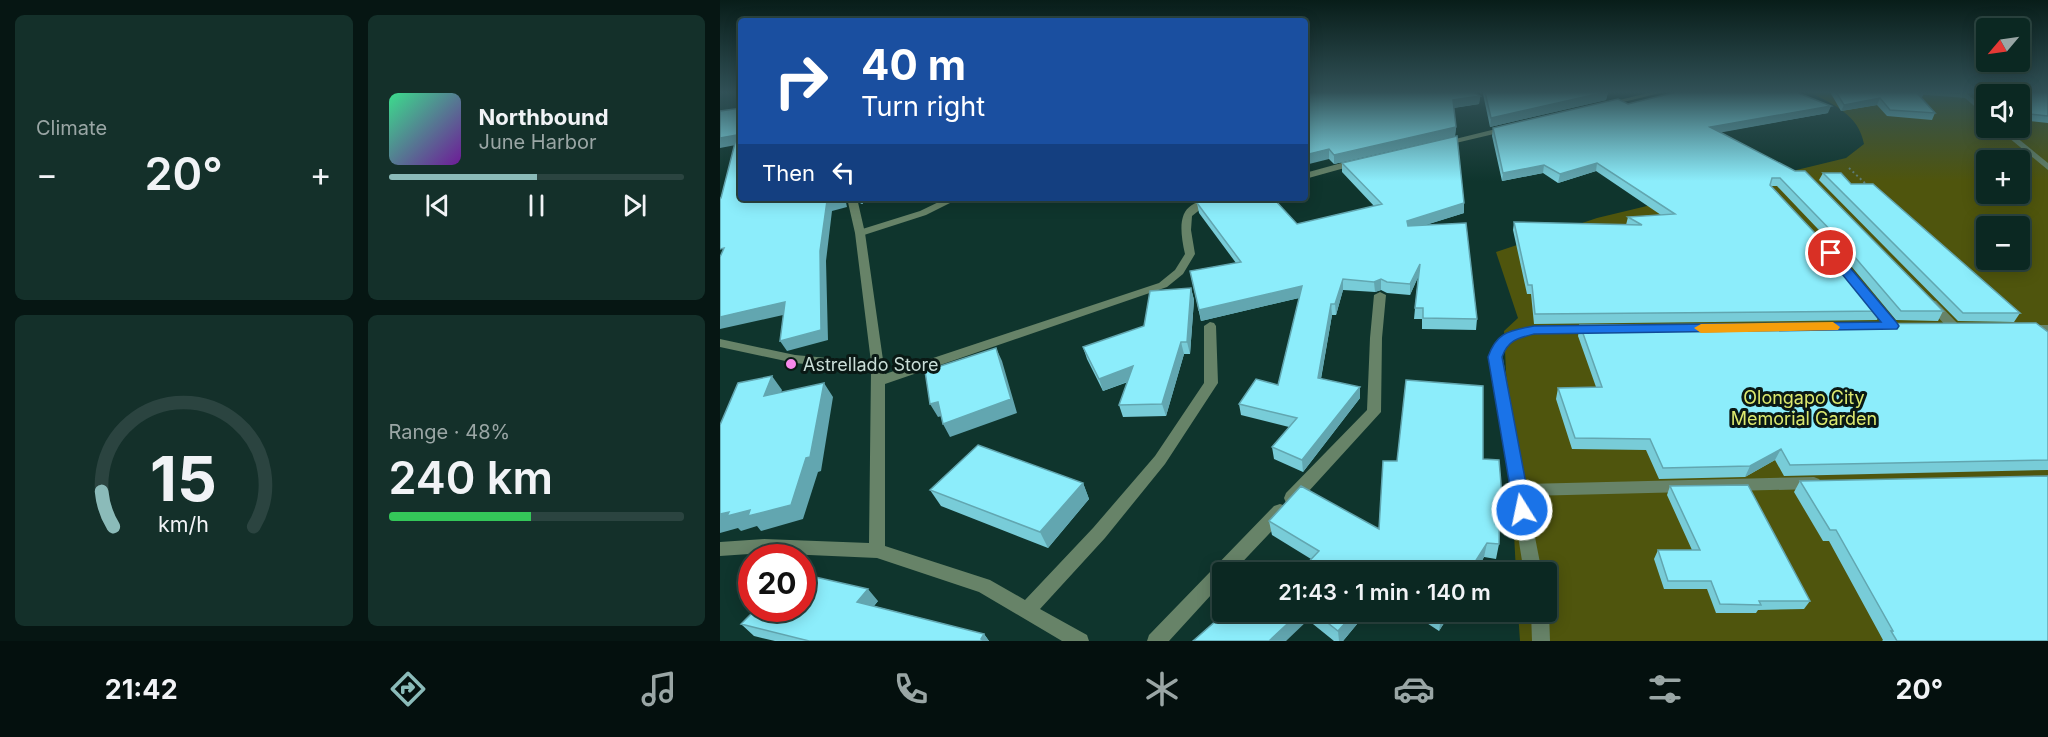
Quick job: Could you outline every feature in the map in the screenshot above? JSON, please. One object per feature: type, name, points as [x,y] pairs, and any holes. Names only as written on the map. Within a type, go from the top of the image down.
[{"type":"street","points":[[1431,145],[1519,125]]},
{"type":"street","points":[[2013,138],[2048,167]]},
{"type":"street","points":[[1308,175],[1365,160]]},
{"type":"street","points":[[853,201],[860,232],[878,374],[878,550]]},
{"type":"street","points":[[860,232],[923,213],[949,201]]},
{"type":"street","points":[[720,343],[878,374],[1163,285],[1179,272],[1190,254],[1183,225],[1186,215],[1193,208],[1213,201]]},
{"type":"street","points":[[1866,294],[1892,326]]},
{"type":"street","points":[[1924,294],[1962,329],[1935,328]]},
{"type":"street","points":[[1156,641],[1374,412],[1380,295]]},
{"type":"street","points":[[1027,610],[1099,533],[1160,460],[1211,383],[1210,326]]},
{"type":"street","points":[[2020,328],[2048,329]]},
{"type":"street","points":[[1531,562],[1495,357],[1499,344],[1509,336],[1534,330],[1606,329]]},
{"type":"street","points":[[1518,490],[1824,483]]},
{"type":"street","points":[[720,549],[764,546],[878,550],[984,586],[1080,641]]},
{"type":"street","points":[[1540,622],[1541,641]]},
{"type":"path","points":[[1849,168],[1875,192]]},
{"type":"green space","name":"Olongapo City Memorial Garden","points":[[1854,122],[1976,122],[1976,138],[2030,138],[2030,122],[2048,122],[2048,641],[1520,641],[1519,622],[1557,622],[1557,562],[1515,562],[1504,331],[1518,318],[1496,252],[1597,218],[1846,158],[1864,144]]},
{"type":"building","points":[[720,122],[738,122],[738,201],[827,201],[820,251],[821,330],[780,341],[785,302],[720,317],[720,257],[724,248],[720,249],[720,198],[737,135],[720,138]]},
{"type":"building","points":[[1308,122],[1455,122],[1456,127],[1334,155],[1329,149],[1308,154]]},
{"type":"building","points":[[1519,122],[1739,122],[1710,127],[1795,171],[1805,171],[1943,311],[1901,311],[1841,241],[1780,178],[1772,178],[1770,185],[1829,248],[1882,311],[1535,314],[1532,285],[1528,285],[1514,222],[1642,225],[1628,217],[1675,214],[1597,163],[1560,174],[1544,165],[1503,173],[1493,128]]},
{"type":"building","points":[[1457,136],[1464,203],[1407,221],[1408,226],[1466,223],[1477,319],[1423,318],[1423,308],[1415,308],[1420,264],[1410,284],[1387,282],[1381,279],[1374,282],[1343,279],[1335,304],[1331,304],[1318,378],[1360,387],[1302,460],[1272,447],[1297,418],[1239,404],[1256,379],[1278,385],[1302,286],[1199,310],[1190,271],[1241,262],[1197,203],[1201,201],[1276,201],[1297,224],[1382,204],[1342,163]]},
{"type":"building","points":[[1823,173],[1841,173],[1851,184],[1873,184],[2020,313],[1963,313]]},
{"type":"building","points":[[1191,288],[1187,342],[1181,342],[1162,404],[1119,405],[1133,366],[1099,379],[1083,347],[1144,326],[1150,291]]},
{"type":"building","points":[[2036,323],[2048,332],[2048,460],[1790,465],[1781,449],[1750,466],[1663,468],[1650,439],[1575,438],[1558,388],[1602,387],[1580,325]]},
{"type":"building","points":[[996,348],[1011,399],[943,424],[938,402],[930,404],[925,371]]},
{"type":"building","points":[[772,376],[764,396],[824,383],[810,457],[806,458],[791,505],[748,516],[750,510],[727,516],[729,512],[720,514],[720,425],[738,383]]},
{"type":"building","points":[[1406,380],[1483,386],[1483,459],[1499,460],[1502,496],[1500,496],[1499,544],[1487,543],[1475,562],[1308,562],[1319,551],[1269,521],[1301,486],[1379,529],[1383,461],[1397,461]]},
{"type":"building","points":[[978,445],[1083,483],[1040,532],[930,490]]},
{"type":"building","points":[[2048,476],[2048,641],[1897,641],[1836,530],[1830,530],[1800,481]]},
{"type":"building","points":[[1748,485],[1810,601],[1759,601],[1761,605],[1720,604],[1711,581],[1668,581],[1658,550],[1700,550],[1670,486]]},
{"type":"building","points":[[816,577],[868,589],[857,602],[984,634],[981,639],[985,641],[809,641],[741,624],[743,622],[816,622]]},
{"type":"building","points":[[1215,622],[1289,622],[1269,641],[1193,641]]},
{"type":"building","points":[[1327,622],[1346,622],[1338,631]]},
{"type":"slow traffic","points":[[1701,328],[1833,327]]},
{"type":"place","name":"Astrellado Store","points":[[791,364]]},
{"type":"route","points":[[1522,510],[1495,357],[1499,344],[1509,336],[1534,330],[1892,326],[1831,253]]}]
